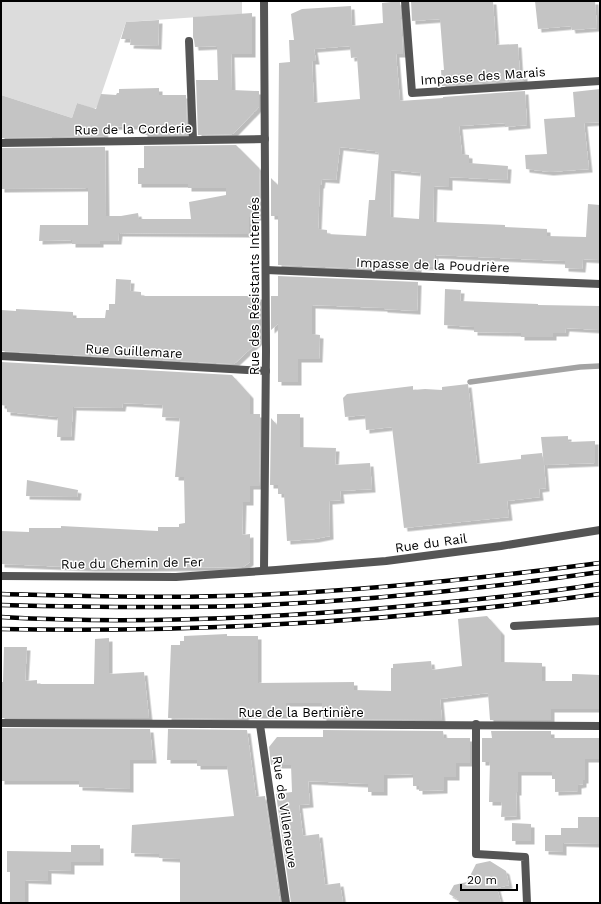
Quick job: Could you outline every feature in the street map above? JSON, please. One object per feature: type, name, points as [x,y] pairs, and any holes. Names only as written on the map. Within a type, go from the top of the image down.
[{"type":"street","name":"Rue des Résistants Internés","points":[[264,1],[266,270],[264,570]]},
{"type":"street","name":"Impasse des Marais","points":[[405,1],[412,93],[600,81]]},
{"type":"street","points":[[189,41],[193,140]]},
{"type":"street","name":"Rue de la Corderie","points":[[1,143],[265,139]]},
{"type":"street","name":"Impasse de la Poudrière","points":[[266,270],[600,284]]},
{"type":"street","name":"Rue Guillemare","points":[[1,356],[266,371]]},
{"type":"street","name":"Rue du Rail","points":[[264,570],[386,562],[600,530]]},
{"type":"street","name":"Rue du Chemin de Fer","points":[[1,576],[176,576],[264,570]]},
{"type":"street","points":[[514,626],[600,621]]},
{"type":"street","name":"Rue de la Bertinière","points":[[1,723],[476,724],[600,726]]},
{"type":"street","name":"Rue de Villeneuve","points":[[260,724],[286,903]]},
{"type":"street","points":[[476,724],[476,854],[525,858],[527,903]]},
{"type":"shaded area","points":[[1,1],[251,1],[242,2],[242,14],[126,22],[97,107],[94,109],[77,103],[72,118],[1,95]]},
{"type":"building","points":[[400,1],[403,54],[396,54],[400,101],[525,91],[527,125],[505,127],[505,123],[459,126],[462,154],[469,155],[469,163],[508,166],[507,180],[449,177],[449,187],[434,186],[433,222],[505,225],[505,227],[547,229],[547,236],[586,237],[588,204],[600,205],[600,260],[583,259],[582,269],[565,268],[565,261],[435,255],[434,267],[418,266],[418,271],[278,265],[278,216],[271,216],[271,178],[278,185],[279,63],[290,62],[289,40],[294,40],[291,14],[302,9],[351,6],[352,26],[383,23],[382,3]],"holes":[[[350,46],[351,58],[357,57],[360,99],[314,103],[312,61],[316,61],[314,49]],[[340,147],[375,151],[379,153],[375,200],[369,200],[366,236],[327,234],[327,230],[318,229],[320,185],[322,179],[336,180]],[[391,170],[421,173],[419,219],[390,217]]]},
{"type":"building","points":[[411,1],[493,1],[496,45],[518,44],[520,76],[524,75],[524,80],[442,86],[441,70],[444,70],[440,19],[412,21]]},
{"type":"building","points":[[535,1],[595,1],[597,28],[572,30],[571,26],[538,29]]},
{"type":"building","points":[[252,13],[252,54],[231,54],[232,90],[259,91],[259,107],[233,134],[198,135],[196,80],[218,80],[217,46],[195,47],[193,37],[193,17]]},
{"type":"building","points":[[159,20],[158,46],[130,45],[131,39],[121,39],[126,22]]},
{"type":"building","points":[[159,88],[159,95],[186,95],[187,135],[144,135],[144,126],[123,126],[104,127],[105,136],[1,138],[1,95],[72,118],[77,103],[96,109],[101,94],[116,95],[119,93],[119,89]]},
{"type":"building","points":[[600,89],[600,122],[584,123],[589,169],[550,172],[526,169],[525,155],[547,154],[544,119],[575,117],[573,92]]},
{"type":"building","points":[[236,145],[259,168],[260,217],[249,217],[249,234],[119,233],[118,241],[100,241],[100,244],[72,244],[72,240],[39,241],[40,225],[88,225],[88,188],[1,189],[1,148],[105,147],[106,216],[121,216],[138,213],[139,219],[191,219],[189,202],[226,195],[226,188],[188,188],[188,184],[138,184],[138,168],[144,168],[144,146]]},
{"type":"building","points":[[278,276],[418,282],[417,311],[312,305],[312,334],[320,335],[319,359],[298,359],[298,382],[278,382],[278,324],[271,330],[271,296],[278,296]]},
{"type":"building","points":[[116,279],[131,280],[130,291],[141,292],[141,296],[260,296],[260,340],[234,364],[1,351],[1,310],[16,311],[16,309],[73,312],[73,318],[105,318],[106,310],[109,310],[109,304],[115,304]]},
{"type":"building","points":[[445,289],[461,290],[460,301],[538,305],[600,306],[600,330],[566,328],[565,333],[553,333],[553,337],[521,337],[521,333],[474,332],[474,327],[444,325]]},
{"type":"building","points":[[1,362],[232,375],[250,395],[250,414],[260,414],[259,486],[250,486],[250,502],[243,502],[242,535],[250,534],[250,562],[243,567],[144,568],[92,568],[1,564],[1,531],[29,532],[29,528],[61,528],[61,526],[158,531],[158,527],[179,527],[179,524],[185,523],[184,477],[175,477],[180,418],[162,417],[163,405],[123,403],[122,408],[73,407],[71,437],[57,437],[58,417],[7,412],[7,406],[1,405]]},
{"type":"building","points":[[468,384],[477,464],[521,459],[521,455],[542,453],[546,488],[539,489],[540,497],[507,501],[509,517],[404,528],[392,427],[366,430],[365,415],[345,417],[343,398],[347,394],[413,386],[413,390],[442,390],[442,387]]},
{"type":"building","points":[[277,414],[300,414],[300,447],[336,448],[335,465],[370,463],[372,489],[340,491],[341,500],[329,501],[330,536],[315,539],[287,541],[284,494],[278,494],[278,485],[270,485],[271,418],[277,425]]},
{"type":"building","points":[[568,436],[568,442],[595,441],[595,463],[544,465],[541,437]]},
{"type":"building","points":[[27,480],[78,490],[77,497],[26,496]]},
{"type":"building","points":[[487,616],[501,632],[501,662],[542,663],[542,681],[572,681],[572,674],[600,675],[600,709],[551,709],[551,720],[490,720],[488,693],[440,699],[442,720],[323,719],[322,703],[286,703],[286,715],[245,715],[246,719],[168,718],[171,645],[180,645],[180,641],[184,641],[184,636],[227,634],[227,636],[258,636],[258,683],[354,682],[354,690],[391,691],[391,668],[393,668],[393,664],[431,661],[432,670],[462,666],[458,619]]},
{"type":"building","points":[[109,638],[109,674],[144,672],[149,718],[1,718],[1,682],[3,682],[4,647],[27,647],[25,681],[37,680],[37,684],[94,684],[95,639]]},
{"type":"building","points":[[1,728],[150,729],[153,760],[130,760],[130,789],[79,787],[79,781],[1,781]]},
{"type":"building","points":[[168,729],[247,730],[256,797],[265,796],[280,903],[180,903],[180,859],[159,858],[159,854],[131,853],[132,825],[234,816],[227,766],[197,766],[197,760],[167,760]]},
{"type":"building","points":[[323,730],[443,731],[444,738],[470,738],[470,763],[456,763],[456,777],[444,777],[444,790],[419,791],[419,786],[413,786],[413,774],[384,775],[384,792],[368,792],[368,784],[308,781],[310,804],[299,805],[303,836],[319,834],[325,885],[340,883],[343,903],[291,903],[276,794],[292,792],[291,765],[271,765],[269,747],[277,737],[323,737]]},
{"type":"building","points":[[491,731],[551,731],[551,738],[600,738],[600,759],[585,759],[585,780],[583,780],[583,784],[578,785],[578,791],[555,792],[555,779],[552,779],[552,772],[518,772],[518,792],[516,792],[517,816],[501,817],[502,802],[489,802],[490,762],[482,762],[482,738],[492,738]]},
{"type":"building","points":[[578,817],[600,817],[600,844],[563,843],[563,852],[545,851],[545,835],[561,835],[561,828],[578,828]]},
{"type":"building","points":[[512,823],[531,824],[531,841],[512,841]]},
{"type":"building","points":[[71,845],[100,845],[100,862],[71,862],[71,871],[48,870],[48,881],[25,880],[25,902],[10,902],[10,872],[7,872],[7,851],[71,852]]},
{"type":"building","points":[[490,861],[506,871],[509,885],[497,888],[501,903],[459,903],[458,899],[449,894],[454,885],[467,882],[476,864]]},
{"type":"waterway","points":[[470,382],[580,367],[600,366]]},
{"type":"railway","points":[[1,594],[173,597],[242,596],[357,589],[438,582],[600,563]]},
{"type":"railway","points":[[1,605],[182,607],[287,604],[422,594],[600,572]]},
{"type":"railway","points":[[1,617],[97,620],[241,618],[336,612],[465,601],[600,584]]},
{"type":"railway","points":[[1,629],[151,629],[301,623],[450,611],[600,594]]}]
